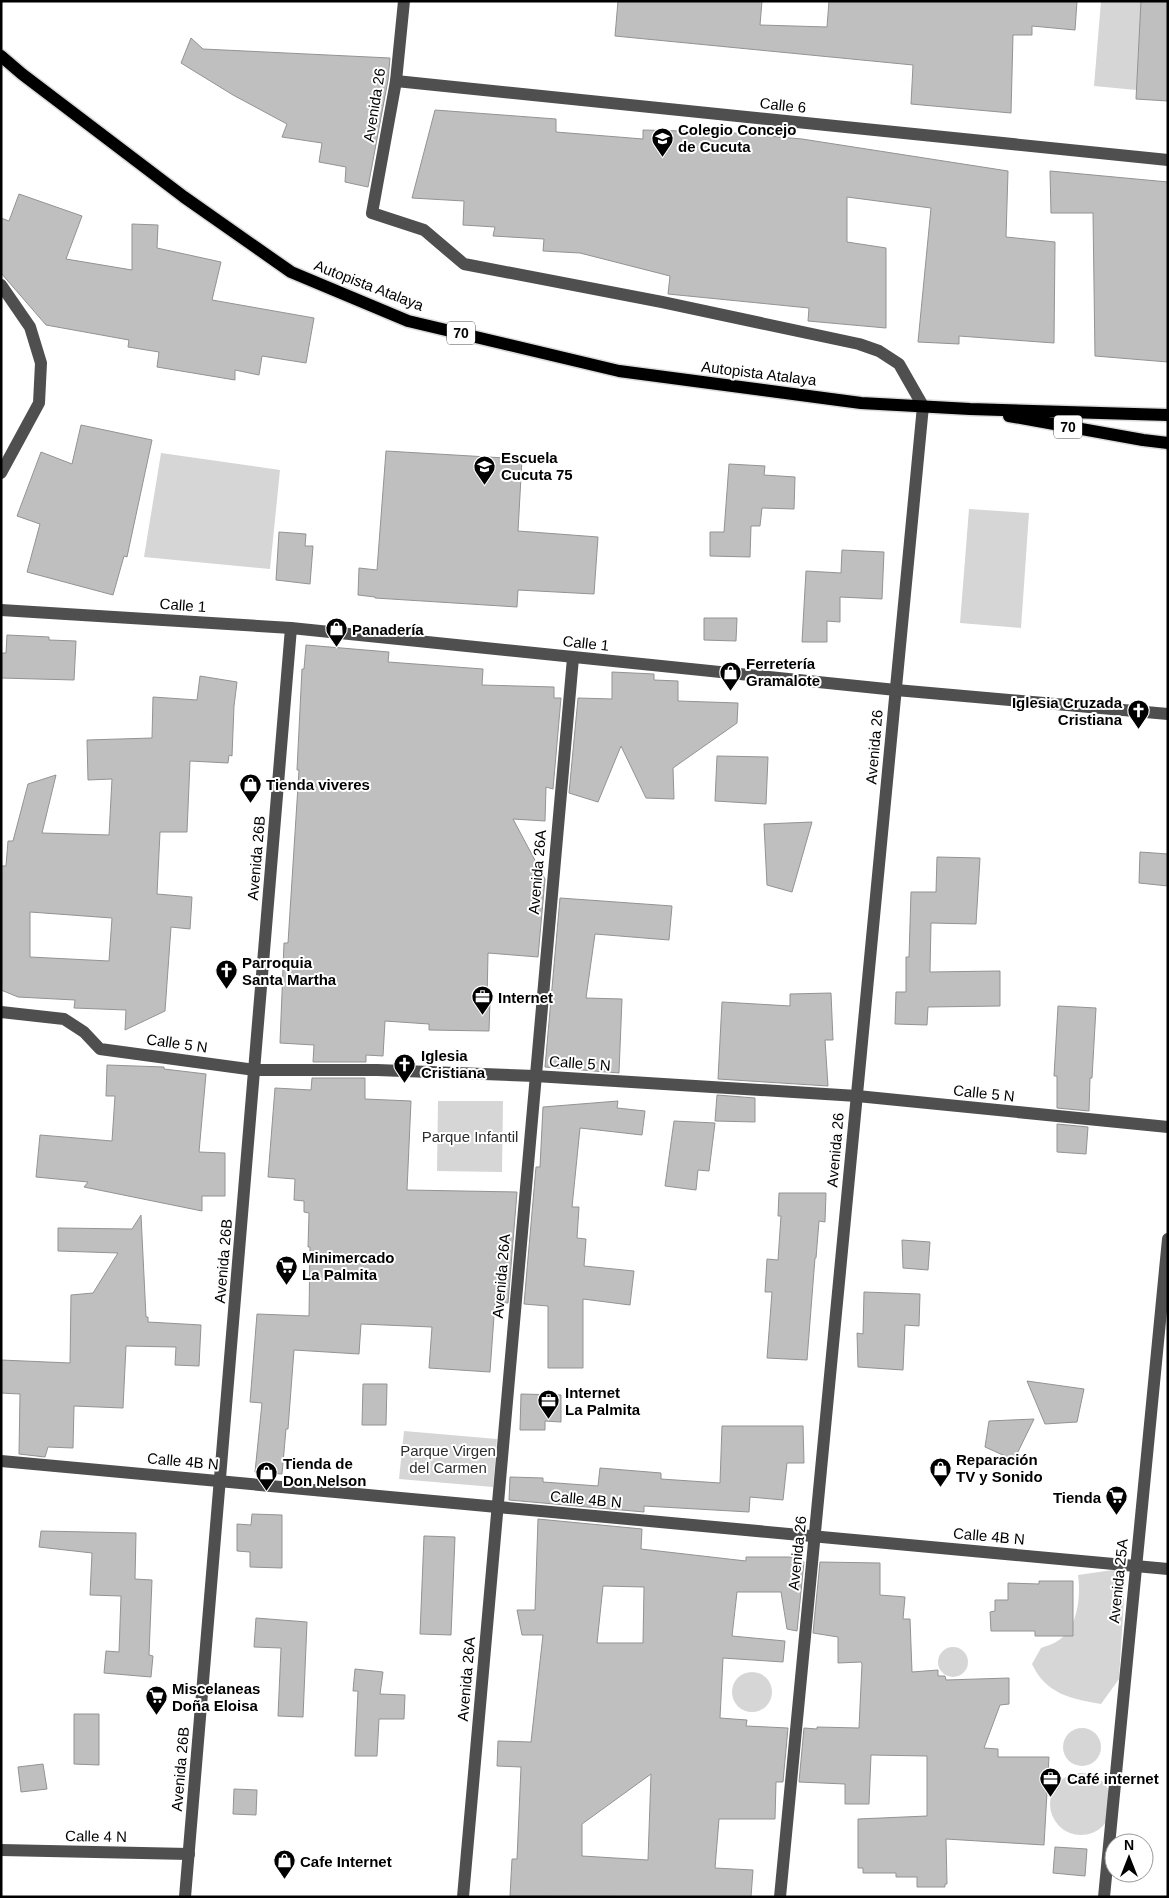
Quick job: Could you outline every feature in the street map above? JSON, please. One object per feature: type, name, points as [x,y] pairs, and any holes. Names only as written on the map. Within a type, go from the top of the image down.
[{"type":"main road","name":"Autopista Atalaya","points":[[1,56],[184,197],[291,272],[408,321],[619,371],[861,403],[970,409],[1168,415]]},
{"type":"main road","name":"Autopista Atalaya","points":[[970,409],[1143,440],[1168,442]]},
{"type":"street","name":"Avenida 26","points":[[404,1],[396,81],[372,213],[424,230],[464,264],[662,302],[860,344],[880,351],[899,364],[923,406],[780,1897]]},
{"type":"street","name":"Calle 6","points":[[396,81],[1168,160]]},
{"type":"street","points":[[1,285],[30,327],[40,363],[39,403],[1,473]]},
{"type":"street","name":"Calle 1","points":[[1,610],[291,628],[896,690],[1168,714]]},
{"type":"street","name":"Avenida 26B","points":[[185,1897],[291,628]]},
{"type":"street","name":"Avenida 26A","points":[[463,1897],[573,658]]},
{"type":"street","name":"Calle 5 N","points":[[1,1012],[64,1019],[84,1032],[100,1049],[255,1070],[377,1070],[536,1076],[857,1096],[1168,1127]]},
{"type":"street","name":"Avenida 25A","points":[[1104,1897],[1168,1239]]},
{"type":"street","name":"Calle 4B N","points":[[1,1461],[1168,1569]]},
{"type":"street","name":"Calle 4 N","points":[[1,1850],[189,1854]]},
{"type":"green space","points":[[1101,1],[1168,1],[1168,93],[1094,86]]},
{"type":"green space","points":[[161,453],[280,470],[270,569],[144,557]]},
{"type":"green space","points":[[969,509],[1029,513],[1021,628],[960,623]]},
{"type":"green space","name":"Parque Infantil","points":[[438,1101],[503,1101],[502,1172],[437,1171]]},
{"type":"green space","name":"Parque Virgen del Carmen","points":[[404,1431],[497,1439],[493,1487],[399,1479]]},
{"type":"green space","points":[[1120,1569],[1124,1599],[1119,1679],[1101,1704],[1070,1697],[1052,1689],[1044,1682],[1032,1664],[1041,1648],[1054,1643],[1069,1630],[1078,1603],[1078,1575]]},
{"type":"green space","points":[[953,1647],[964,1651],[968,1662],[964,1673],[953,1677],[942,1673],[938,1662],[942,1651]]},
{"type":"green space","points":[[756,1672],[763,1675],[769,1681],[772,1692],[771,1700],[763,1709],[756,1712],[748,1712],[741,1709],[733,1700],[732,1688],[735,1681],[744,1673]]},
{"type":"green space","points":[[1082,1728],[1096,1733],[1101,1747],[1096,1761],[1082,1766],[1068,1761],[1063,1747],[1068,1733]]},
{"type":"green space","points":[[1081,1773],[1093,1776],[1103,1782],[1109,1792],[1112,1804],[1109,1816],[1103,1826],[1093,1832],[1081,1835],[1069,1832],[1059,1826],[1053,1816],[1050,1804],[1053,1792],[1059,1782],[1069,1776]]},
{"type":"building","points":[[618,1],[762,1],[760,25],[827,27],[829,1],[1077,1],[1075,30],[1032,26],[1032,35],[1013,35],[1011,113],[911,104],[913,65],[615,36]]},
{"type":"building","points":[[1141,1],[1168,1],[1168,101],[1136,99]]},
{"type":"building","points":[[191,38],[203,49],[390,58],[388,80],[368,187],[345,182],[346,167],[319,162],[322,143],[282,137],[287,124],[233,95],[181,63]]},
{"type":"building","points":[[435,110],[556,119],[556,132],[643,139],[643,130],[722,132],[802,139],[1008,171],[1006,237],[1055,242],[1054,343],[959,336],[959,344],[918,342],[931,208],[847,197],[847,242],[886,248],[886,328],[808,321],[809,308],[668,294],[670,276],[580,253],[543,251],[544,239],[493,236],[495,227],[463,225],[464,201],[412,198]]},
{"type":"building","points":[[1050,171],[1168,182],[1168,362],[1095,356],[1093,213],[1051,213]]},
{"type":"building","points":[[19,194],[82,216],[66,259],[132,270],[132,224],[158,225],[157,248],[221,262],[212,300],[314,318],[306,363],[262,356],[259,375],[235,370],[235,380],[157,367],[159,352],[128,347],[129,340],[46,325],[1,273],[1,218],[9,221]]},
{"type":"building","points":[[81,425],[152,440],[127,557],[124,556],[113,595],[27,572],[40,524],[17,516],[41,452],[72,464]]},
{"type":"building","points":[[386,451],[522,459],[518,531],[598,537],[594,594],[518,590],[517,607],[375,598],[358,595],[359,568],[377,570]]},
{"type":"building","points":[[729,464],[765,466],[764,475],[795,477],[794,509],[762,508],[760,526],[751,526],[750,557],[710,556],[710,532],[724,532]]},
{"type":"building","points":[[279,532],[306,534],[305,546],[313,546],[310,584],[276,580]]},
{"type":"building","points":[[842,550],[884,552],[882,599],[840,597],[840,622],[827,621],[827,642],[802,642],[806,571],[841,573]]},
{"type":"building","points":[[704,618],[737,618],[736,641],[704,640]]},
{"type":"building","points":[[7,635],[49,637],[49,640],[76,641],[74,680],[1,678],[1,653],[6,653]]},
{"type":"building","points":[[306,645],[389,652],[388,662],[483,669],[482,685],[554,687],[554,698],[561,698],[553,789],[546,787],[545,821],[513,819],[545,879],[538,957],[488,953],[487,1000],[490,1000],[489,1031],[429,1030],[429,1024],[385,1021],[383,1056],[366,1055],[366,1062],[313,1062],[314,1045],[280,1043],[284,943],[288,943],[299,770],[297,770],[302,669],[304,669]]},
{"type":"building","points":[[612,672],[654,674],[654,680],[678,681],[678,701],[738,703],[737,723],[673,768],[674,799],[646,798],[621,746],[598,802],[569,793],[578,698],[612,699]]},
{"type":"building","points":[[200,676],[237,682],[232,756],[229,755],[228,763],[190,761],[187,832],[160,832],[157,894],[192,897],[190,929],[171,927],[165,1011],[125,1030],[126,1010],[74,1008],[75,1000],[18,997],[1,990],[1,866],[6,866],[8,841],[13,841],[28,784],[56,775],[42,833],[109,835],[112,779],[88,780],[87,740],[152,738],[153,697],[197,700]],"holes":[[[30,912],[112,918],[109,961],[30,957]]]},
{"type":"building","points":[[717,756],[768,757],[766,804],[715,801]]},
{"type":"building","points":[[812,822],[792,892],[767,885],[764,824]]},
{"type":"building","points":[[1140,852],[1168,854],[1168,886],[1139,883]]},
{"type":"building","points":[[937,857],[980,858],[976,924],[931,923],[930,972],[1000,971],[1000,1006],[928,1007],[927,1025],[895,1024],[896,992],[906,992],[906,957],[909,957],[911,892],[936,892]]},
{"type":"building","points":[[560,898],[672,906],[669,940],[595,934],[586,998],[622,999],[619,1073],[545,1067]]},
{"type":"building","points":[[831,993],[833,1040],[825,1040],[828,1086],[718,1079],[722,1002],[790,1006],[790,994]]},
{"type":"building","points":[[1058,1006],[1096,1008],[1089,1111],[1057,1108],[1057,1076],[1054,1076]]},
{"type":"building","points":[[107,1065],[164,1067],[164,1069],[206,1074],[199,1152],[225,1153],[225,1196],[202,1196],[202,1211],[84,1187],[88,1182],[36,1177],[40,1135],[112,1141],[115,1096],[106,1096]]},
{"type":"building","points":[[312,1078],[365,1078],[365,1099],[411,1101],[407,1190],[517,1192],[508,1303],[495,1302],[490,1372],[429,1368],[432,1327],[361,1324],[359,1354],[294,1350],[288,1429],[286,1429],[282,1474],[255,1472],[262,1403],[250,1402],[257,1314],[309,1316],[309,1213],[304,1212],[304,1201],[294,1200],[295,1179],[268,1177],[275,1088],[311,1090]]},
{"type":"building","points":[[717,1095],[755,1098],[755,1122],[715,1121]]},
{"type":"building","points":[[618,1101],[617,1108],[645,1111],[642,1135],[580,1128],[572,1207],[579,1207],[577,1238],[586,1239],[584,1266],[634,1271],[630,1305],[583,1299],[583,1368],[548,1368],[548,1306],[524,1304],[536,1167],[540,1167],[543,1107]]},
{"type":"building","points":[[674,1121],[715,1123],[709,1171],[698,1170],[696,1190],[665,1186]]},
{"type":"building","points":[[1057,1124],[1088,1127],[1086,1154],[1057,1152]]},
{"type":"building","points":[[779,1193],[826,1193],[825,1222],[819,1221],[807,1360],[767,1358],[772,1292],[765,1292],[767,1259],[778,1260],[781,1216],[778,1216]]},
{"type":"building","points":[[141,1215],[146,1317],[148,1317],[148,1322],[201,1325],[199,1366],[175,1365],[176,1347],[126,1346],[123,1408],[74,1406],[73,1448],[48,1447],[45,1457],[19,1454],[20,1394],[1,1393],[1,1360],[70,1363],[71,1295],[93,1293],[118,1253],[58,1251],[58,1228],[132,1229]]},
{"type":"building","points":[[902,1240],[930,1242],[928,1270],[903,1268]]},
{"type":"building","points":[[864,1292],[920,1294],[919,1326],[905,1325],[903,1370],[858,1367],[857,1333],[863,1334]]},
{"type":"building","points":[[1027,1381],[1084,1389],[1077,1422],[1045,1424]]},
{"type":"building","points":[[363,1384],[387,1384],[386,1425],[362,1425]]},
{"type":"building","points":[[521,1394],[561,1395],[561,1422],[545,1421],[545,1430],[520,1430]]},
{"type":"building","points":[[1034,1419],[1014,1460],[985,1447],[989,1421]]},
{"type":"building","points":[[722,1426],[803,1426],[804,1463],[787,1463],[783,1500],[750,1497],[749,1512],[644,1506],[644,1512],[509,1500],[510,1477],[543,1478],[543,1482],[598,1486],[600,1468],[661,1473],[661,1479],[720,1483]]},
{"type":"building","points":[[252,1514],[282,1515],[282,1568],[250,1567],[250,1552],[237,1551],[237,1524],[251,1525]]},
{"type":"building","points":[[538,1519],[642,1529],[641,1549],[746,1561],[746,1557],[801,1557],[801,1562],[804,1562],[797,1631],[787,1629],[781,1592],[737,1592],[732,1636],[785,1641],[783,1662],[723,1658],[720,1718],[747,1720],[746,1726],[788,1728],[783,1782],[776,1782],[775,1819],[719,1819],[715,1868],[753,1870],[751,1897],[510,1896],[512,1859],[517,1859],[521,1767],[497,1766],[498,1741],[531,1742],[543,1635],[522,1635],[517,1610],[535,1610]],"holes":[[[603,1586],[644,1587],[643,1643],[597,1643]],[[651,1774],[648,1860],[582,1856],[582,1824]]]},
{"type":"building","points":[[41,1531],[136,1533],[135,1579],[152,1580],[149,1655],[153,1656],[151,1677],[104,1673],[106,1651],[119,1652],[121,1596],[90,1595],[92,1553],[39,1547]]},
{"type":"building","points":[[424,1536],[455,1537],[451,1635],[420,1634]]},
{"type":"building","points":[[820,1562],[880,1563],[880,1595],[905,1597],[903,1619],[910,1619],[912,1672],[938,1670],[938,1676],[945,1676],[946,1680],[1009,1678],[1009,1704],[1000,1705],[984,1748],[998,1749],[998,1757],[1049,1757],[1044,1845],[946,1839],[947,1884],[945,1884],[945,1887],[917,1887],[917,1877],[896,1877],[896,1873],[863,1873],[863,1868],[858,1868],[858,1819],[927,1816],[927,1756],[871,1755],[869,1804],[845,1804],[845,1784],[799,1782],[804,1728],[859,1728],[862,1664],[861,1662],[838,1663],[838,1637],[813,1633]]},
{"type":"building","points":[[1039,1581],[1073,1581],[1073,1636],[1035,1636],[1035,1631],[991,1631],[990,1612],[995,1611],[995,1600],[1008,1600],[1008,1583],[1039,1584]]},
{"type":"building","points":[[256,1618],[307,1622],[303,1717],[278,1716],[281,1648],[254,1647]]},
{"type":"building","points":[[355,1669],[383,1672],[380,1694],[405,1695],[404,1719],[379,1719],[377,1756],[355,1756],[358,1691],[353,1691]]},
{"type":"building","points":[[74,1714],[99,1714],[99,1765],[74,1764]]},
{"type":"building","points":[[43,1764],[47,1789],[21,1792],[18,1767]]},
{"type":"building","points":[[234,1789],[257,1790],[256,1815],[233,1814]]},
{"type":"building","points":[[1055,1847],[1087,1849],[1085,1876],[1053,1873]]},
{"type":"place","name":"Colegio Concejo de Cucuta","points":[[662,157]]},
{"type":"place","name":"Escuela Cucuta 75","points":[[485,485]]},
{"type":"place","name":"Panadería","points":[[336,648]]},
{"type":"place","name":"Ferretería Gramalote","points":[[730,691]]},
{"type":"place","name":"Iglesia Cruzada Cristiana","points":[[1138,730]]},
{"type":"place","name":"Tienda viveres","points":[[250,803]]},
{"type":"place","name":"Parroquia Santa Martha","points":[[226,990]]},
{"type":"place","name":"Internet","points":[[482,1016]]},
{"type":"place","name":"Iglesia Cristiana","points":[[405,1083]]},
{"type":"place","name":"Minimercado La Palmita","points":[[286,1285]]},
{"type":"place","name":"Internet La Palmita","points":[[549,1420]]},
{"type":"place","name":"Reparación TV y Sonido","points":[[940,1487]]},
{"type":"place","name":"Tienda de Don Nelson","points":[[267,1491]]},
{"type":"place","name":"Tienda","points":[[1117,1516]]},
{"type":"place","name":"Miscelaneas Doña Eloisa","points":[[156,1716]]},
{"type":"place","name":"Café internet","points":[[1051,1797]]},
{"type":"place","name":"Cafe Internet","points":[[284,1880]]}]
